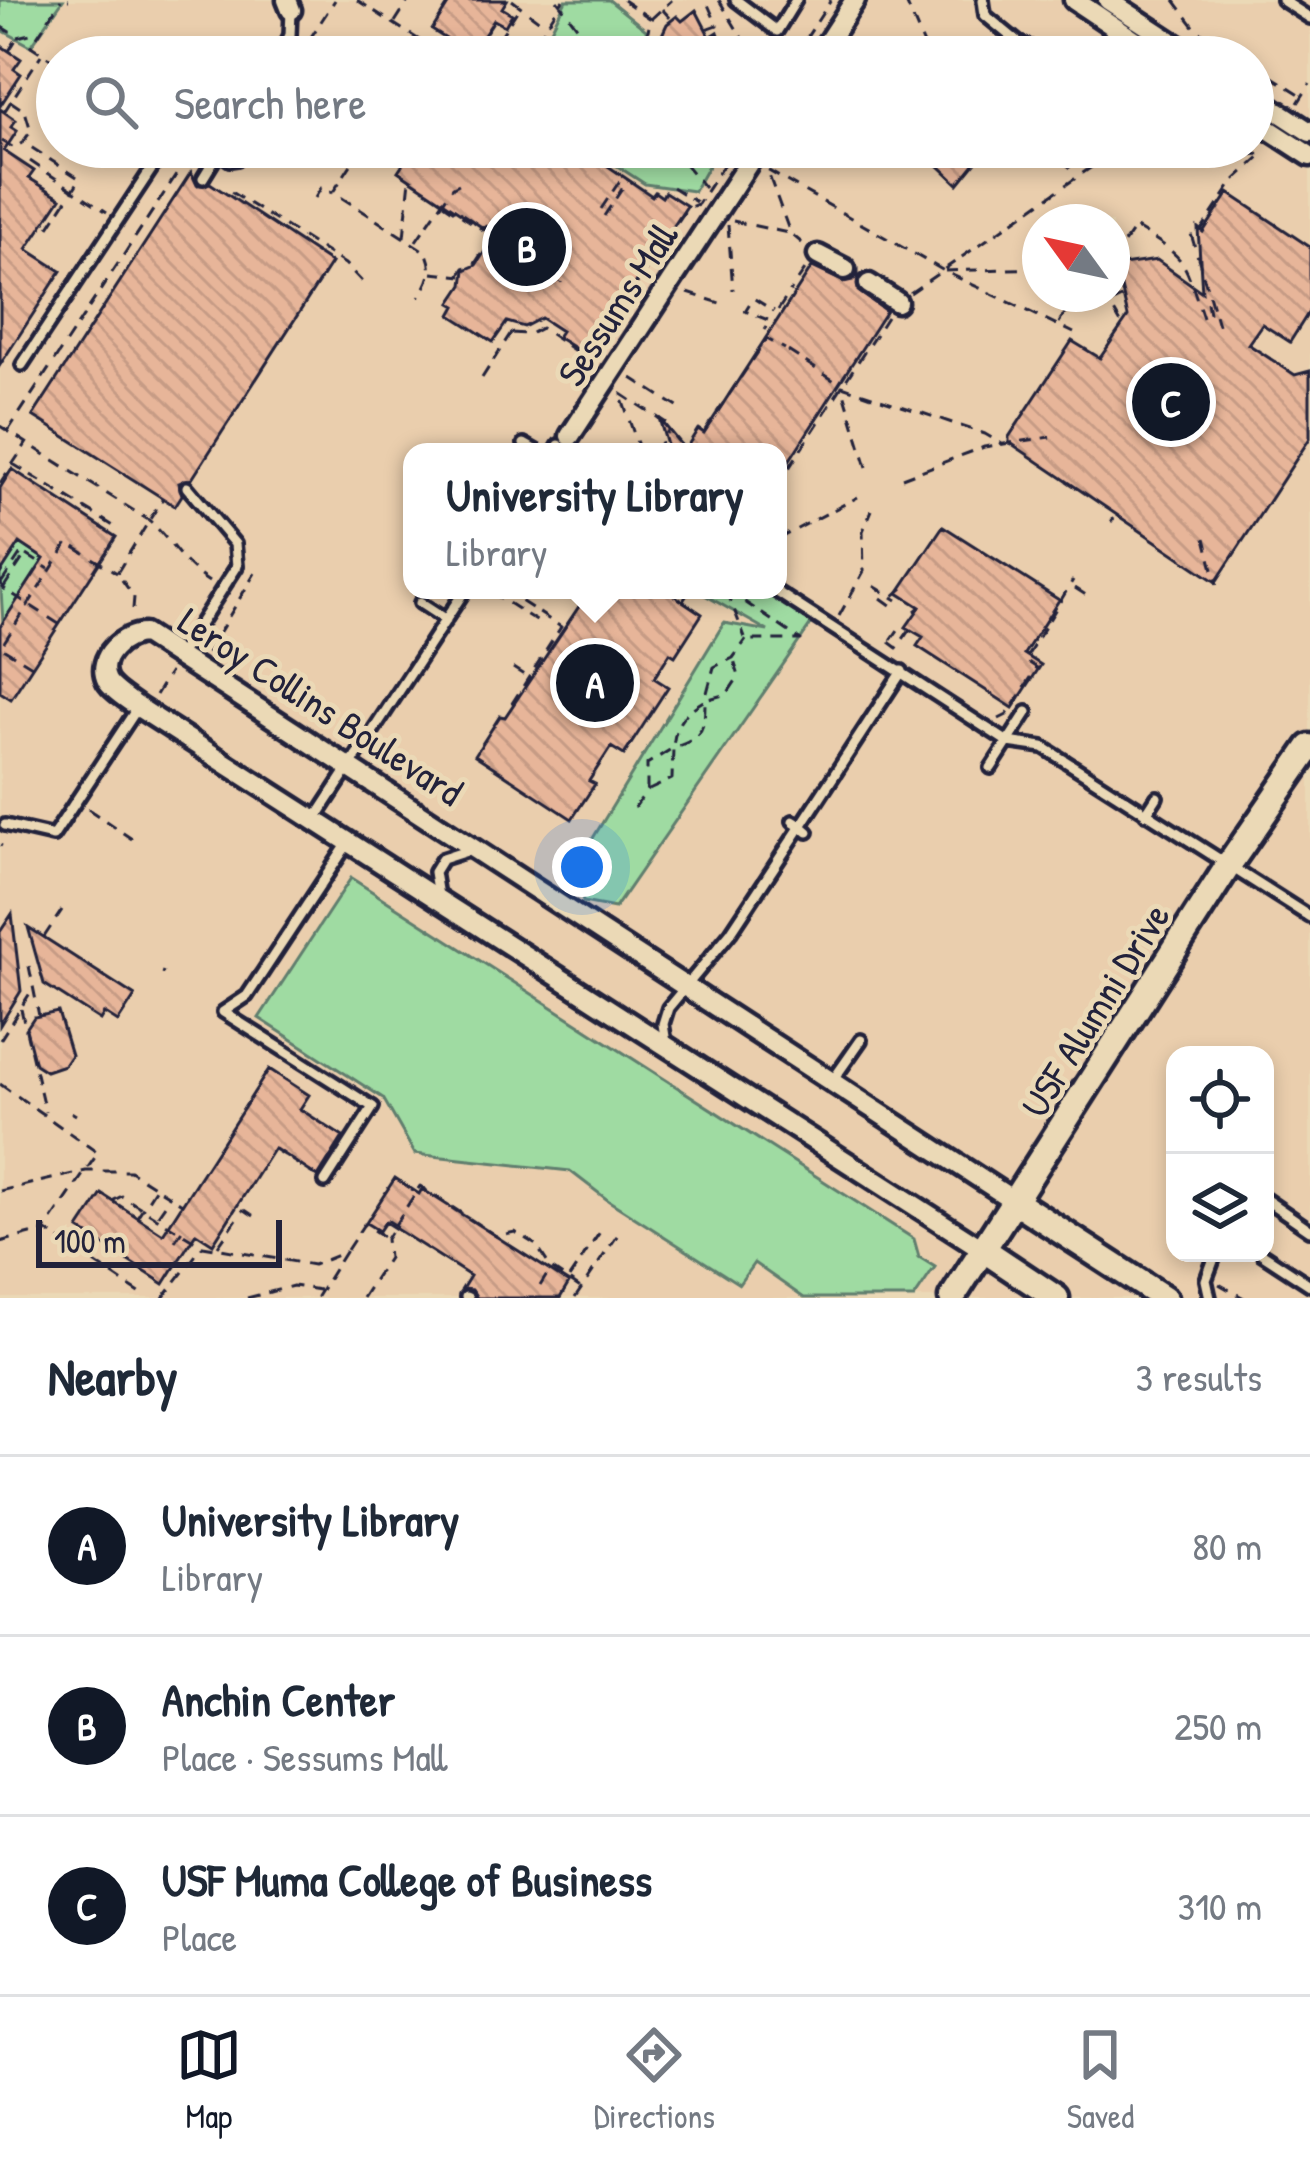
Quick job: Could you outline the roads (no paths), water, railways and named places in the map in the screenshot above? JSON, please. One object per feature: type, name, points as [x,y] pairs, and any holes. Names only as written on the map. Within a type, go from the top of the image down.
[{"type":"street","points":[[832,36],[855,0]]},
{"type":"street","points":[[1073,0],[1127,36]]},
{"type":"street","points":[[1108,0],[1164,36]]},
{"type":"street","points":[[1274,108],[1310,132]]},
{"type":"street","points":[[1274,133],[1310,156]]},
{"type":"street","name":"Sessums Mall","points":[[562,443],[746,168]]},
{"type":"street","points":[[812,251],[845,269]]},
{"type":"street","points":[[869,284],[897,302]]},
{"type":"street","name":"Leroy Collins Boulevard","points":[[1056,1298],[109,684],[105,675],[112,651],[132,634],[145,634],[177,661],[1165,1298]]},
{"type":"street","name":"USF Alumni Drive","points":[[952,1298],[1310,738]]},
{"type":"lane","points":[[736,0],[777,31],[796,0]]},
{"type":"lane","points":[[983,0],[986,15],[1010,36]]},
{"type":"lane","points":[[1282,0],[1310,18]]},
{"type":"lane","points":[[289,5],[290,36]]},
{"type":"lane","points":[[1110,36],[1115,28]]},
{"type":"lane","points":[[22,364],[152,168]]},
{"type":"lane","points":[[203,178],[208,168]]},
{"type":"lane","points":[[177,661],[237,566],[235,544],[187,487]]},
{"type":"lane","points":[[787,598],[902,666],[1008,742],[1043,747],[1310,917]]},
{"type":"lane","points":[[316,818],[459,599]]},
{"type":"lane","points":[[420,603],[446,620]]},
{"type":"lane","points":[[668,1048],[664,1024],[668,1009],[731,932],[902,666]]},
{"type":"lane","points":[[5,825],[53,836],[145,704]]},
{"type":"lane","points":[[991,768],[1027,712]]},
{"type":"lane","points":[[1146,814],[1157,797]]},
{"type":"lane","points":[[323,1181],[373,1107],[223,1012],[247,996],[350,840]]},
{"type":"lane","points":[[439,898],[434,872],[442,860],[473,849]]},
{"type":"lane","points":[[831,1083],[861,1040]]},
{"type":"lane","points":[[1274,1205],[1310,1230]]},
{"type":"lane","points":[[1274,1261],[1310,1285]]},
{"type":"lane","points":[[1210,1298],[1206,1280],[1213,1262]]},
{"type":"place","name":"Anchin Center","points":[[527,247]]},
{"type":"place","name":"USF Muma College of Business","points":[[1171,402]]},
{"type":"place","name":"University Library","points":[[595,683]]}]
